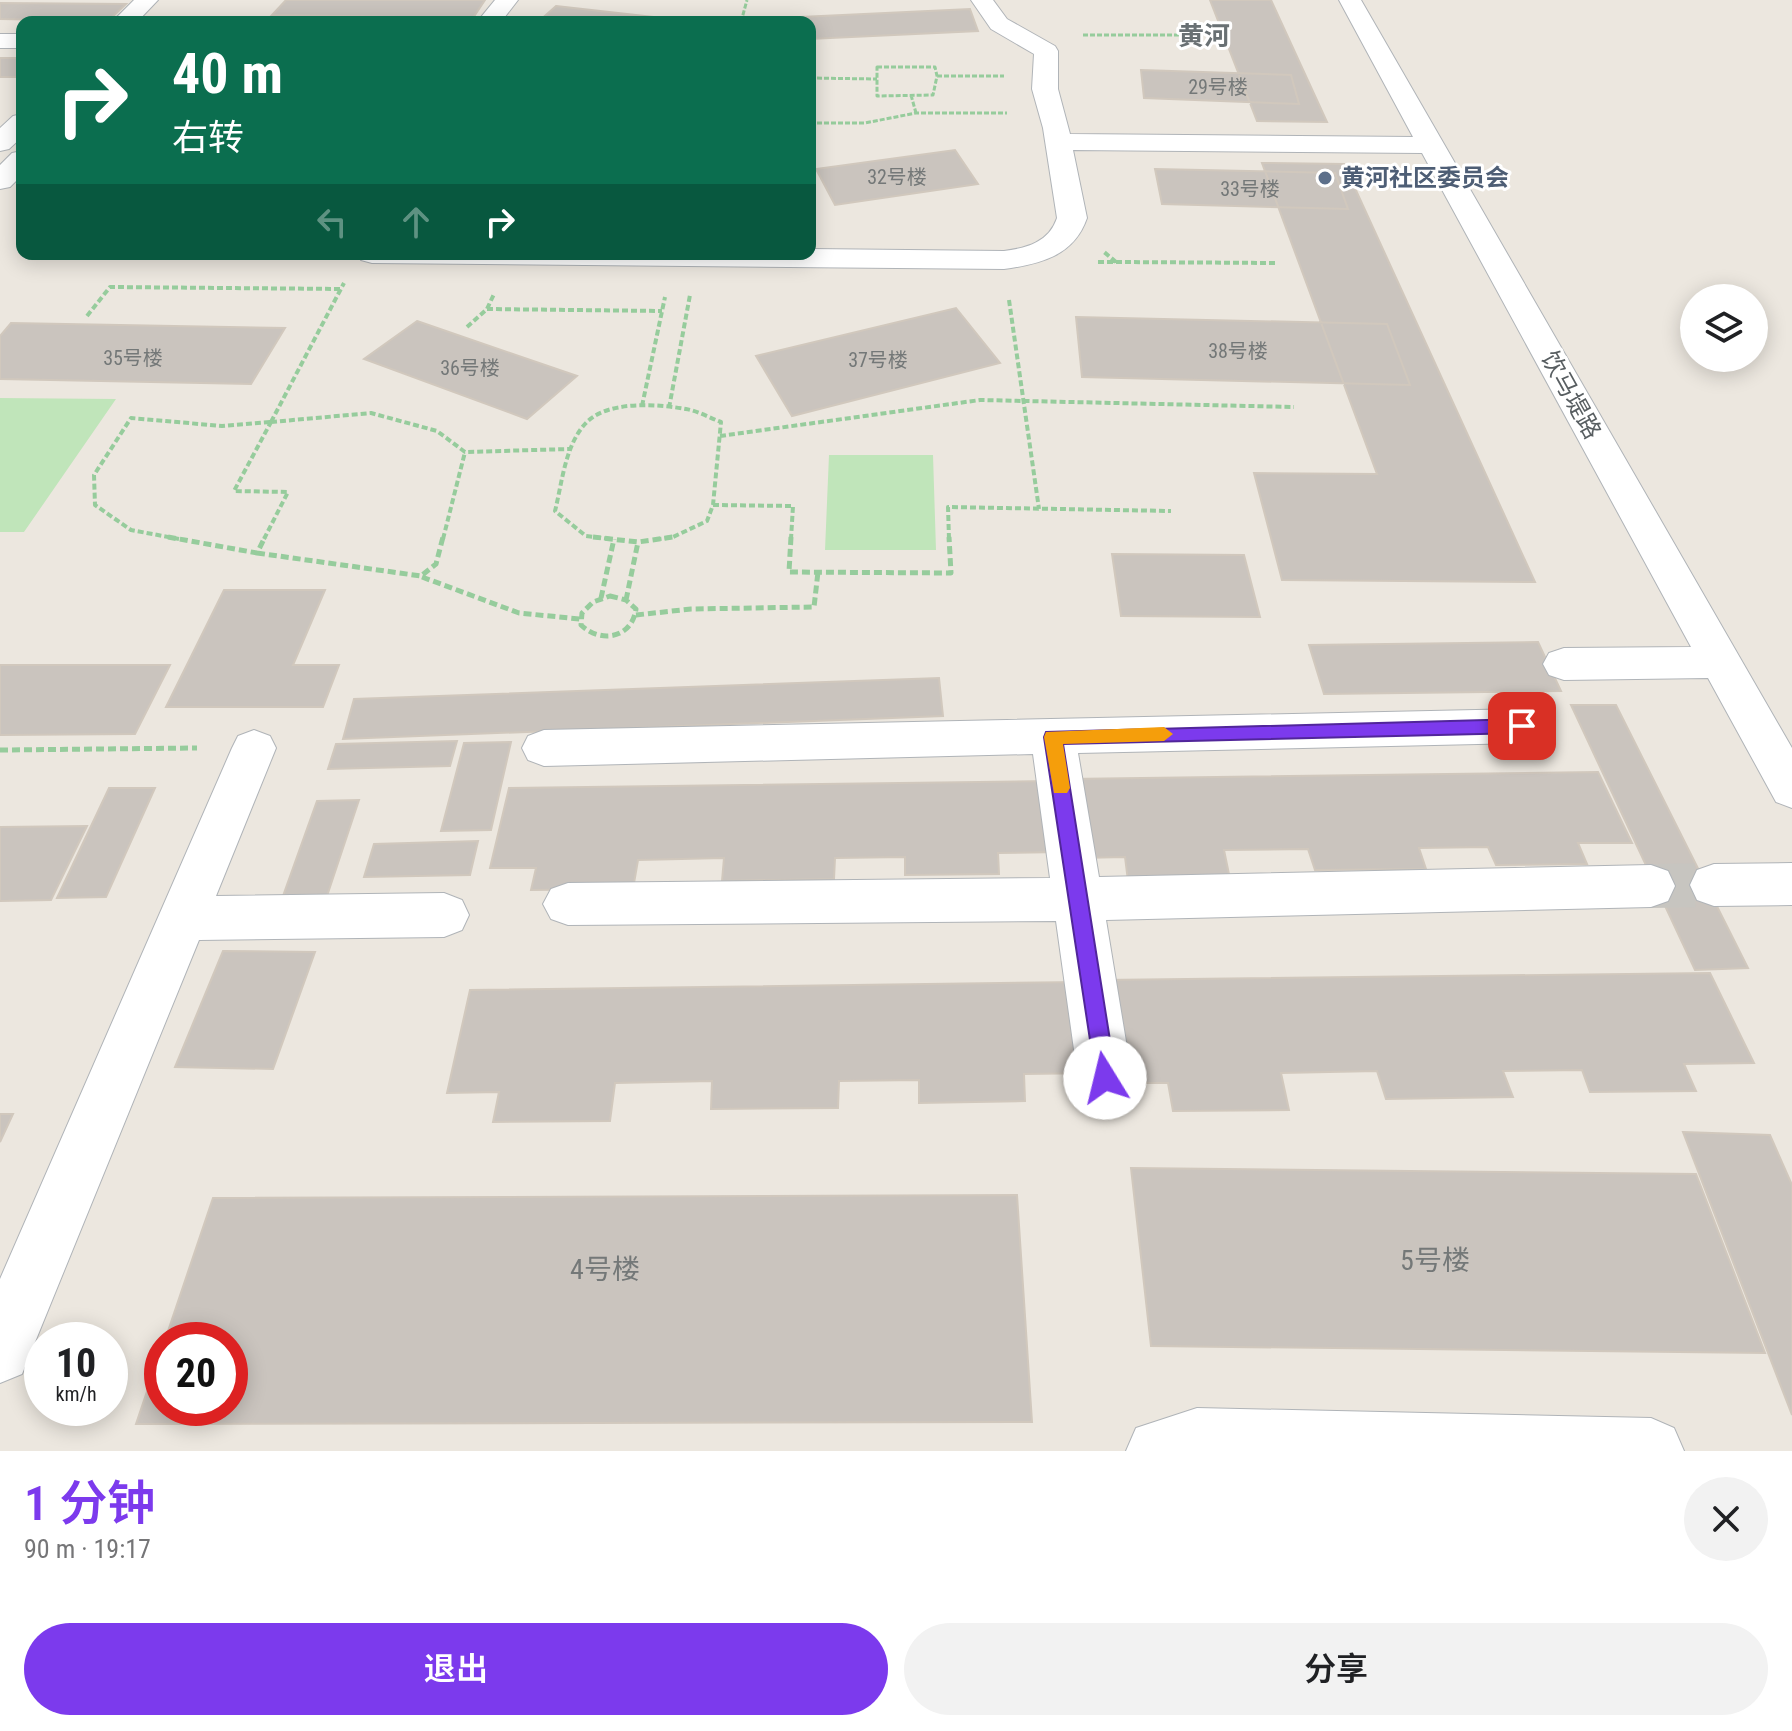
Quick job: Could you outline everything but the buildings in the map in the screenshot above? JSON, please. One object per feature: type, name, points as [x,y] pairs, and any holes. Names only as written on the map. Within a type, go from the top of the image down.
[{"type":"street","points":[[494,16],[507,0]]},
{"type":"street","points":[[816,259],[1027,258],[1060,241],[1069,230],[1072,218],[1045,89],[1046,51],[1023,41],[1003,26],[983,6],[982,0]]},
{"type":"street","name":"饮马堤路","points":[[1350,0],[1792,789]]},
{"type":"street","points":[[0,143],[16,128]]},
{"type":"street","points":[[1055,128],[1431,145]]},
{"type":"street","points":[[0,181],[16,165]]},
{"type":"street","points":[[1564,664],[1721,662]]},
{"type":"street","points":[[544,748],[1522,726]]},
{"type":"street","points":[[1053,737],[1105,1078]]},
{"type":"street","points":[[0,1352],[12,1298],[121,1067],[254,748]]},
{"type":"street","points":[[1714,885],[1792,884]]},
{"type":"street","points":[[568,904],[1078,899],[1651,886]]},
{"type":"street","points":[[183,918],[444,915]]},
{"type":"street","points":[[1166,1450],[1197,1441],[1651,1451]]},
{"type":"path","points":[[1046,51],[1054,38],[1065,35],[1189,35]]},
{"type":"path","points":[[877,67],[935,67],[937,76],[933,95],[877,96],[877,79],[877,67]]},
{"type":"path","points":[[937,76],[1005,76]]},
{"type":"path","points":[[816,78],[877,79]]},
{"type":"path","points":[[911,95],[916,113]]},
{"type":"path","points":[[816,123],[865,123],[916,113],[1055,128]]},
{"type":"path","points":[[642,406],[662,311],[684,260]]},
{"type":"path","points":[[669,408],[685,260]]},
{"type":"path","points":[[1004,260],[1039,509]]},
{"type":"path","points":[[1116,262],[1277,263]]},
{"type":"path","points":[[257,553],[288,492],[234,491],[347,277]]},
{"type":"path","points":[[87,316],[110,287],[356,289]]},
{"type":"path","points":[[467,327],[487,309],[497,289],[481,289]]},
{"type":"path","points":[[487,309],[662,311]]},
{"type":"path","points":[[720,436],[980,400],[1294,407]]},
{"type":"path","points":[[642,406],[669,408],[688,409],[721,422],[713,505],[707,521],[673,537],[638,542],[586,536],[555,511],[570,449],[591,417],[610,410],[642,406]]},
{"type":"path","points":[[570,449],[465,452],[437,431],[371,413],[222,426],[131,418],[94,475],[95,505],[131,530],[257,553],[421,576],[519,613],[580,619]]},
{"type":"path","points":[[421,576],[436,564],[440,553],[465,452]]},
{"type":"path","points":[[713,505],[793,506],[789,572],[951,573],[948,507],[1171,511]]},
{"type":"path","points":[[601,598],[614,539]]},
{"type":"path","points":[[626,600],[638,542]]},
{"type":"path","points":[[636,615],[691,609],[814,607],[818,572]]},
{"type":"path","points":[[610,596],[626,600],[636,609],[628,629],[602,637],[585,631],[580,619],[586,607],[610,596]]},
{"type":"path","points":[[0,750],[254,748]]},
{"type":"green space","points":[[0,398],[116,399],[24,532],[0,532]]},
{"type":"green space","points":[[829,455],[933,455],[936,550],[825,550]]},
{"type":"tunnel","points":[[1651,886],[1714,885]]},
{"type":"slow traffic","points":[[1061,788],[1053,737],[1164,734]]},
{"type":"place","name":"黄河社区委员会","points":[[1325,178]]},
{"type":"district","name":"黄河","points":[[1204,36]]},
{"type":"route","points":[[1105,1078],[1053,737],[1522,726]]}]
